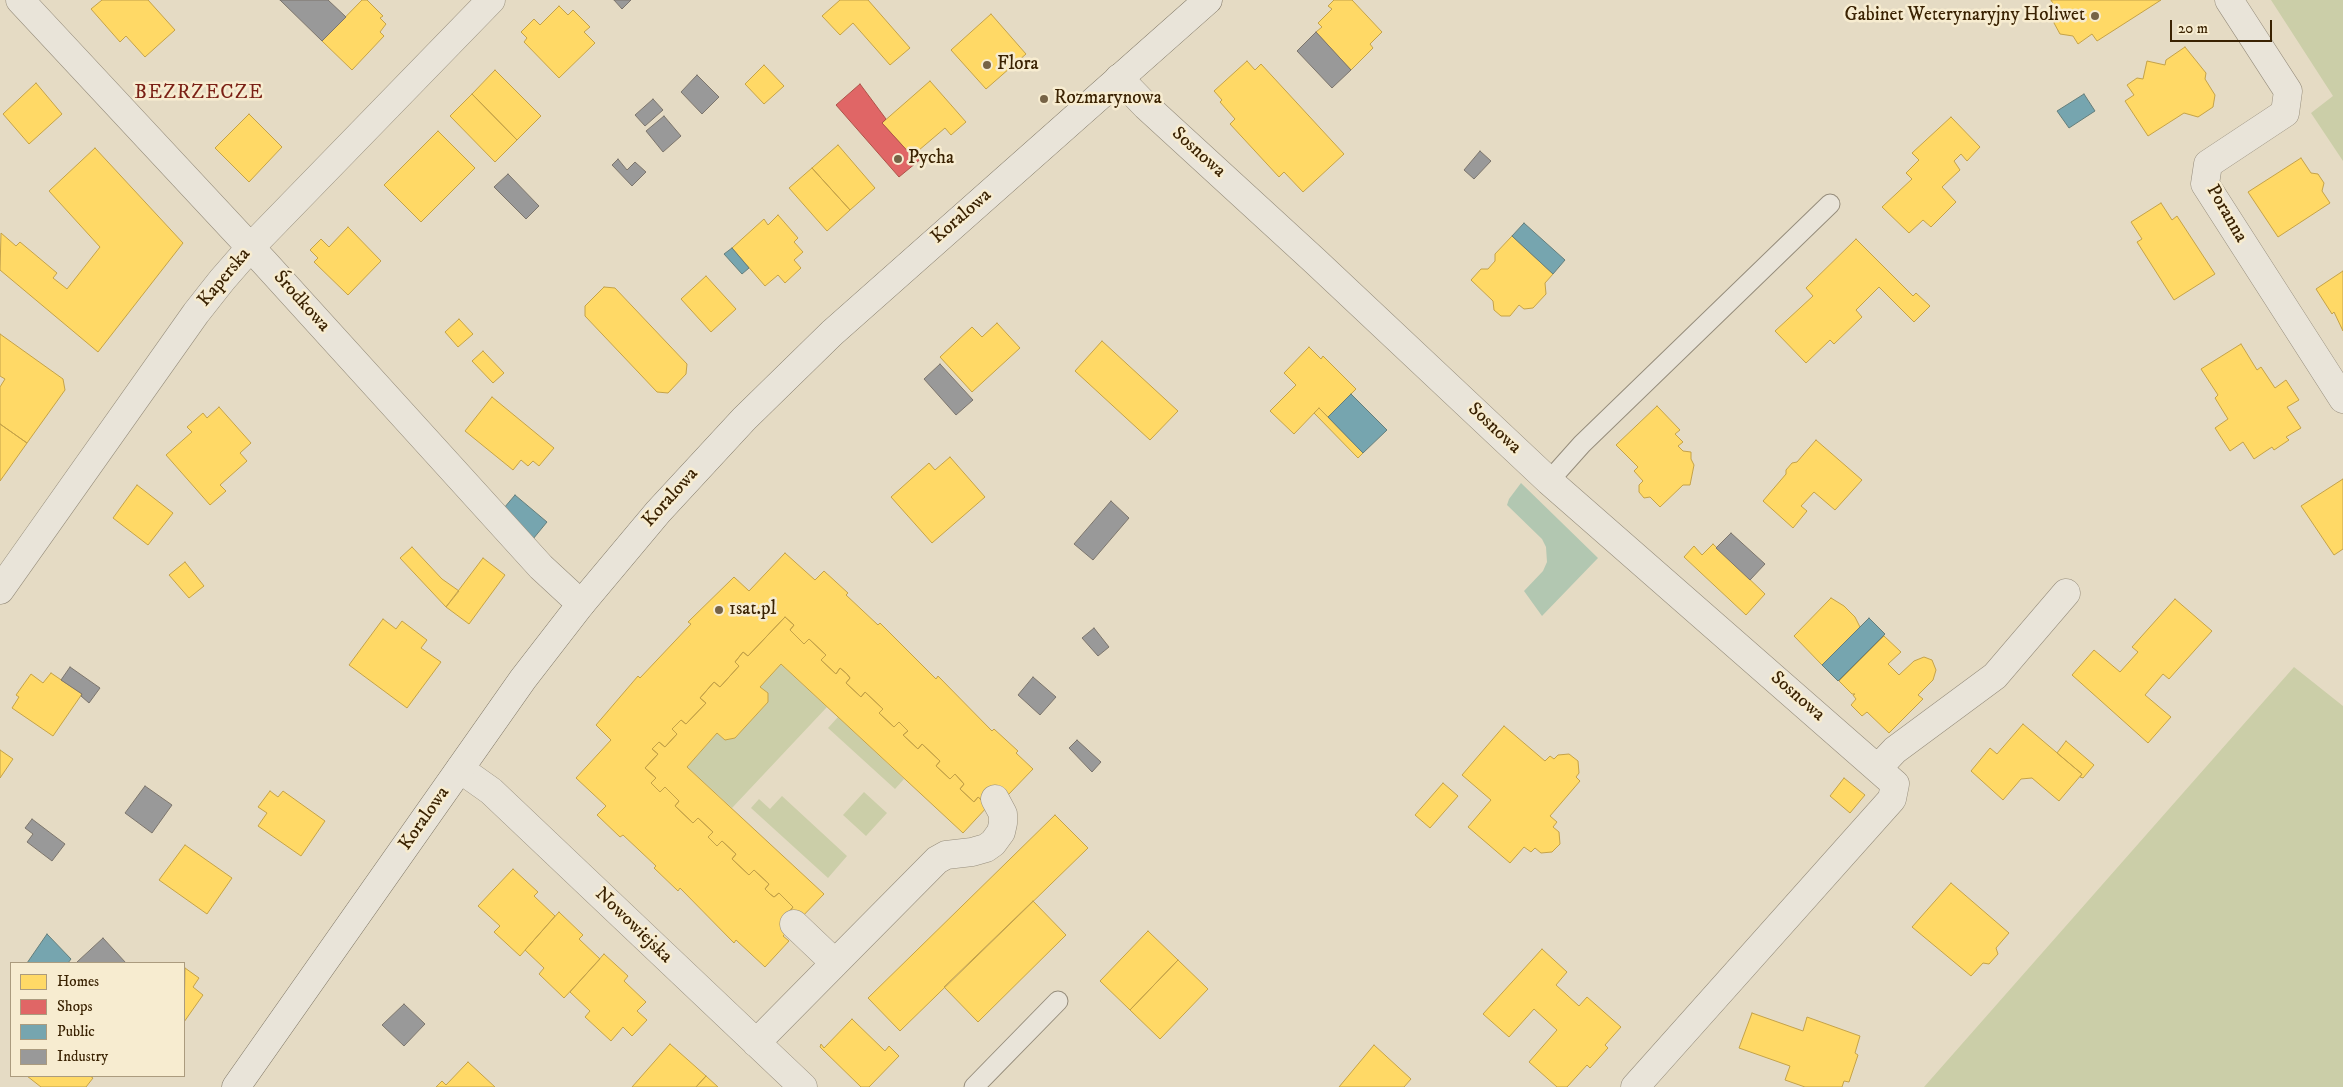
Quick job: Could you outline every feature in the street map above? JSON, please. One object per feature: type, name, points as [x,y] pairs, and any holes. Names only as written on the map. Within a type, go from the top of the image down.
[{"type":"street","name":"Środkowa","points":[[20,0],[265,263],[546,573],[581,604]]},
{"type":"street","name":"Kaperska","points":[[0,590],[196,313],[250,249],[491,0]]},
{"type":"street","name":"Koralowa","points":[[236,1087],[524,679],[581,604],[658,512],[712,452],[793,370],[870,298],[1208,0]]},
{"type":"street","name":"Poranna","points":[[2229,0],[2288,91],[2286,113],[2208,164],[2205,184],[2343,399]]},
{"type":"street","name":"Sosnowa","points":[[1119,78],[1146,106],[1316,261],[1549,481],[1895,784],[1892,799],[1635,1087]]},
{"type":"street","points":[[1878,768],[1895,750],[1995,676],[2066,593]]},
{"type":"street","name":"Nowowiejska","points":[[460,768],[491,791],[803,1087]]},
{"type":"street","points":[[756,1044],[936,860],[946,855],[972,852],[993,843],[1001,832],[1003,823],[1003,814],[995,799]]},
{"type":"street","points":[[794,924],[835,963]]},
{"type":"lane","points":[[1549,481],[1582,444],[1830,204]]},
{"type":"lane","points":[[974,1087],[1058,1001]]},
{"type":"shaded area","points":[[2271,0],[2343,0],[2343,161],[2311,113],[2333,96]]},
{"type":"shaded area","points":[[1521,483],[1598,558],[1542,616],[1524,591],[1543,571],[1547,562],[1546,547],[1542,539],[1507,505],[1509,499]]},
{"type":"shaded area","points":[[781,664],[827,707],[732,808],[687,767],[717,733],[725,740],[735,738],[768,702],[768,693],[760,687]]},
{"type":"shaded area","points":[[2294,667],[2343,706],[2343,1087],[1924,1087]]},
{"type":"shaded area","points":[[838,717],[904,779],[895,789],[828,728]]},
{"type":"shaded area","points":[[864,792],[887,813],[866,836],[843,815]]},
{"type":"shaded area","points":[[782,796],[847,856],[828,878],[751,808],[759,799],[770,809]]},
{"type":"building: Homes","points":[[102,0],[148,0],[175,30],[145,57],[126,36],[120,42],[91,9]]},
{"type":"building: Homes","points":[[362,0],[367,0],[383,16],[380,18],[386,24],[380,32],[384,36],[352,70],[322,41]]},
{"type":"building: Homes","points":[[840,0],[868,0],[910,48],[890,65],[853,23],[840,35],[822,16]]},
{"type":"building: Homes","points":[[1334,0],[1352,0],[1382,32],[1370,44],[1373,48],[1351,70],[1316,32],[1322,27],[1318,23],[1332,9],[1328,6]]},
{"type":"building: Homes","name":"Gabinet Weterynaryjny Holiwet","points":[[2051,0],[2161,0],[2097,41],[2092,34],[2078,44],[2073,36],[2060,34],[2054,23],[2057,10]]},
{"type":"building: Homes","points":[[559,6],[568,15],[573,10],[590,27],[584,32],[595,43],[559,78],[524,42],[527,38],[521,32],[534,19],[540,25]]},
{"type":"building: Homes","points":[[991,14],[1026,54],[986,89],[951,50]]},
{"type":"building: Homes","points":[[2185,47],[2206,73],[2205,79],[2215,95],[2213,107],[2198,117],[2184,113],[2148,136],[2125,101],[2134,95],[2127,85],[2137,78],[2143,79],[2147,61],[2165,65],[2166,60]]},
{"type":"building: Homes","points":[[1247,61],[1255,70],[1261,64],[1344,154],[1303,192],[1284,172],[1279,177],[1230,124],[1235,119],[1220,102],[1222,100],[1214,91]]},
{"type":"building: Homes","points":[[764,65],[784,86],[764,104],[745,84]]},
{"type":"building: Homes","points":[[495,70],[541,116],[517,140],[472,94]]},
{"type":"building: Homes","points":[[930,81],[966,122],[951,135],[945,128],[912,156],[882,123]]},
{"type":"building: Homes","points":[[36,83],[62,114],[29,144],[3,114]]},
{"type":"building: Homes","points":[[472,94],[517,140],[495,162],[450,116]]},
{"type":"building: Homes","points":[[249,114],[282,147],[249,182],[215,148]]},
{"type":"building: Homes","points":[[1951,117],[1980,147],[1967,161],[1961,154],[1954,161],[1960,170],[1942,187],[1956,202],[1931,227],[1923,220],[1909,233],[1882,207],[1912,179],[1906,173],[1919,160],[1912,153]]},
{"type":"building: Homes","points":[[438,131],[475,168],[421,222],[384,185]]},
{"type":"building: Homes","points":[[838,145],[875,188],[850,210],[812,168]]},
{"type":"building: Homes","points":[[95,148],[183,243],[98,352],[0,270],[1,233],[16,246],[20,242],[57,273],[53,278],[67,289],[100,247],[49,191]]},
{"type":"building: Homes","points":[[2301,158],[2311,173],[2318,174],[2324,183],[2322,191],[2330,203],[2278,237],[2248,192]]},
{"type":"building: Homes","points":[[812,168],[850,210],[827,231],[789,188]]},
{"type":"building: Homes","points":[[2161,203],[2172,220],[2177,216],[2215,274],[2174,300],[2137,242],[2142,239],[2131,222]]},
{"type":"building: Homes","points":[[778,215],[798,238],[794,242],[803,252],[794,260],[801,268],[785,283],[778,275],[765,286],[732,248],[764,219],[768,225]]},
{"type":"building: Homes","points":[[348,227],[381,261],[348,295],[314,262],[318,258],[310,250],[321,239],[329,247]]},
{"type":"building: Homes","points":[[1512,236],[1553,274],[1545,283],[1546,294],[1533,308],[1524,309],[1519,305],[1510,316],[1501,316],[1494,310],[1493,301],[1471,280],[1481,269],[1488,269],[1495,261],[1495,254]]},
{"type":"building: Homes","points":[[1856,239],[1913,296],[1916,293],[1930,306],[1914,322],[1879,287],[1856,310],[1862,317],[1834,344],[1830,340],[1806,363],[1775,331],[1813,296],[1806,288]]},
{"type":"building: Homes","points":[[2343,271],[2343,331],[2334,312],[2332,314],[2316,289]]},
{"type":"building: Homes","points":[[706,276],[736,309],[711,332],[681,299]]},
{"type":"building: Homes","points":[[604,287],[615,288],[687,364],[686,374],[668,393],[657,392],[585,316],[585,306]]},
{"type":"building: Homes","points":[[459,319],[473,334],[458,347],[445,332]]},
{"type":"building: Homes","points":[[997,323],[1020,348],[972,392],[940,357],[972,327],[982,337]]},
{"type":"building: Homes","points":[[0,334],[63,379],[65,390],[27,443],[0,424],[0,387],[5,379],[0,376]]},
{"type":"building: Homes","points":[[1102,341],[1178,411],[1150,440],[1075,371]]},
{"type":"building: Homes","points":[[2241,344],[2257,370],[2261,367],[2275,388],[2286,380],[2299,400],[2287,407],[2301,428],[2286,437],[2289,440],[2274,450],[2272,447],[2254,459],[2243,442],[2230,451],[2215,428],[2228,419],[2215,398],[2218,395],[2201,369]]},
{"type":"building: Homes","points":[[1309,347],[1321,359],[1323,356],[1356,389],[1328,417],[1319,408],[1294,434],[1270,411],[1296,385],[1284,373]]},
{"type":"building: Homes","points":[[483,351],[504,373],[493,383],[472,361]]},
{"type":"building: Homes","points":[[492,397],[554,448],[539,466],[533,461],[528,466],[521,460],[513,470],[465,431]]},
{"type":"building: Homes","points":[[1657,406],[1680,430],[1675,434],[1683,442],[1678,446],[1683,451],[1691,452],[1691,459],[1694,465],[1690,485],[1683,485],[1660,507],[1650,497],[1644,498],[1639,492],[1639,485],[1643,481],[1634,471],[1638,467],[1616,445]]},
{"type":"building: Homes","points":[[219,407],[251,443],[240,453],[247,461],[220,485],[226,491],[210,505],[166,455],[192,432],[187,427],[203,413],[207,418]]},
{"type":"building: Homes","points":[[1319,408],[1363,453],[1358,458],[1314,413]]},
{"type":"building: Homes","points":[[0,424],[27,443],[0,481]]},
{"type":"building: Homes","points":[[1816,440],[1862,480],[1835,510],[1814,492],[1801,506],[1807,511],[1793,528],[1763,501],[1786,474],[1786,470],[1792,463],[1797,462]]},
{"type":"building: Homes","points":[[950,457],[985,497],[932,543],[891,497],[929,463],[935,470]]},
{"type":"building: Homes","points":[[2343,479],[2343,549],[2334,555],[2301,506]]},
{"type":"building: Homes","points":[[137,485],[173,513],[148,545],[113,518]]},
{"type":"building: Homes","points":[[1713,544],[1765,594],[1746,615],[1684,557],[1694,546],[1702,555]]},
{"type":"building: Homes","points":[[412,547],[442,579],[459,591],[446,607],[400,558]]},
{"type":"building: Homes","points":[[785,553],[815,580],[824,571],[848,593],[846,595],[878,625],[880,623],[936,679],[938,676],[992,731],[994,729],[1018,751],[1016,753],[1033,769],[1008,795],[988,806],[978,797],[974,802],[960,789],[964,784],[955,774],[950,779],[936,766],[940,761],[922,744],[918,749],[903,735],[908,731],[899,722],[894,727],[879,713],[883,709],[865,692],[861,697],[846,683],[850,678],[840,668],[836,674],[821,660],[826,655],[809,639],[804,644],[790,630],[794,625],[785,617],[748,656],[743,652],[735,662],[739,666],[720,687],[714,682],[700,698],[706,703],[686,724],[681,720],[672,729],[677,734],[665,747],[659,742],[652,749],[658,754],[645,768],[656,778],[651,783],[660,792],[665,787],[679,801],[675,806],[693,823],[698,818],[713,832],[708,837],[717,846],[722,841],[736,854],[732,859],[749,875],[754,870],[769,884],[765,889],[770,894],[774,897],[779,893],[793,907],[789,912],[798,921],[783,936],[789,941],[765,967],[736,940],[734,943],[680,888],[678,891],[654,868],[656,866],[623,835],[620,837],[597,815],[606,806],[576,778],[611,740],[596,725],[638,676],[640,678],[691,624],[688,622],[734,577],[749,591]]},
{"type":"building: Homes","points":[[483,558],[505,575],[469,624],[446,607]]},
{"type":"building: Homes","points":[[185,562],[204,586],[189,598],[169,575]]},
{"type":"building: Homes","points":[[1831,598],[1844,606],[1855,617],[1860,627],[1822,665],[1794,636]]},
{"type":"building: Homes","points":[[2175,599],[2212,631],[2169,679],[2163,674],[2145,695],[2171,717],[2148,743],[2072,675],[2094,650],[2120,672],[2138,652],[2132,647]]},
{"type":"building: Homes","points":[[785,617],[794,625],[790,630],[804,644],[809,639],[826,655],[821,660],[836,674],[840,668],[847,674],[850,678],[846,683],[861,697],[865,692],[883,709],[879,713],[894,727],[899,722],[908,731],[903,735],[918,749],[922,744],[940,761],[936,766],[950,779],[955,774],[964,784],[960,789],[974,802],[978,797],[988,806],[963,833],[781,664],[760,687],[768,693],[768,702],[735,738],[725,740],[717,733],[687,767],[824,894],[798,921],[789,912],[793,907],[779,893],[774,897],[770,894],[765,889],[769,884],[754,870],[749,875],[732,859],[736,854],[722,841],[717,846],[708,837],[713,832],[698,818],[693,823],[675,806],[679,801],[665,787],[660,792],[651,783],[656,778],[645,768],[658,754],[652,749],[659,742],[665,747],[677,734],[672,729],[681,720],[686,724],[706,703],[700,698],[714,682],[720,687],[739,666],[735,662],[743,652],[748,656]]},
{"type":"building: Homes","points":[[383,619],[396,629],[402,621],[427,640],[421,648],[441,662],[407,708],[349,665]]},
{"type":"building: Homes","points":[[1884,636],[1901,652],[1888,664],[1899,675],[1914,661],[1924,657],[1932,660],[1936,670],[1933,680],[1918,695],[1923,699],[1889,733],[1867,712],[1862,716],[1851,705],[1856,699],[1853,695],[1855,694],[1852,694],[1839,681]]},
{"type":"building: Homes","points":[[51,673],[82,694],[53,736],[12,708],[19,697],[16,695],[31,674],[43,683]]},
{"type":"building: Homes","points":[[2023,724],[2082,774],[2059,801],[2032,778],[2021,779],[2003,800],[1971,771],[1990,748],[1997,754]]},
{"type":"building: Homes","points":[[1504,726],[1545,761],[1550,756],[1554,759],[1558,755],[1569,754],[1578,761],[1579,773],[1576,777],[1580,781],[1550,816],[1557,822],[1553,827],[1559,832],[1560,844],[1552,852],[1541,853],[1535,848],[1531,852],[1524,847],[1510,863],[1468,827],[1491,800],[1462,775]]},
{"type":"building: Homes","points":[[2066,741],[2094,765],[2083,778],[2080,777],[2082,774],[2057,753]]},
{"type":"building: Homes","points":[[0,750],[13,759],[0,778]]},
{"type":"building: Homes","points":[[1844,778],[1865,795],[1850,813],[1830,796]]},
{"type":"building: Homes","points":[[1443,783],[1458,796],[1430,828],[1415,815]]},
{"type":"building: Homes","points":[[270,791],[278,797],[283,791],[325,821],[301,856],[258,826],[267,813],[258,807]]},
{"type":"building: Homes","points":[[1055,815],[1088,848],[900,1031],[868,998]]},
{"type":"building: Homes","points":[[185,845],[232,878],[207,914],[159,880]]},
{"type":"building: Homes","points":[[513,869],[538,892],[534,896],[555,916],[520,956],[494,932],[500,926],[478,906]]},
{"type":"building: Homes","points":[[1951,883],[2009,933],[1996,948],[1998,954],[1989,964],[1983,963],[1971,976],[1912,927]]},
{"type":"building: Homes","points":[[1033,901],[1066,935],[978,1022],[944,987]]},
{"type":"building: Homes","points":[[559,912],[583,935],[579,939],[600,959],[564,998],[539,974],[544,968],[525,950]]},
{"type":"building: Homes","points":[[1148,931],[1178,960],[1130,1010],[1100,981]]},
{"type":"building: Homes","points":[[1542,949],[1567,972],[1556,985],[1579,1006],[1587,997],[1621,1027],[1605,1045],[1608,1048],[1590,1068],[1587,1065],[1567,1087],[1557,1087],[1529,1062],[1557,1030],[1534,1009],[1509,1037],[1483,1014]]},
{"type":"building: Homes","points":[[604,954],[628,976],[624,981],[646,1002],[637,1011],[647,1020],[632,1036],[623,1027],[611,1041],[585,1017],[590,1011],[570,992]]},
{"type":"building: Homes","points":[[1178,960],[1208,989],[1160,1039],[1130,1010]]},
{"type":"building: Homes","points":[[185,968],[199,978],[193,987],[203,995],[185,1021]]},
{"type":"building: Homes","points":[[1752,1013],[1803,1031],[1807,1017],[1860,1036],[1855,1053],[1858,1055],[1849,1082],[1844,1081],[1842,1087],[1805,1087],[1785,1080],[1790,1066],[1739,1048]]},
{"type":"building: Homes","points":[[852,1019],[885,1051],[889,1046],[899,1056],[869,1087],[861,1087],[820,1047],[821,1044],[824,1048]]},
{"type":"building: Homes","points":[[670,1044],[706,1076],[696,1087],[632,1087]]},
{"type":"building: Homes","points":[[1374,1045],[1411,1079],[1404,1087],[1339,1087]]},
{"type":"building: Homes","points":[[468,1062],[495,1087],[436,1087],[442,1081],[446,1085]]},
{"type":"building: Homes","points":[[706,1076],[718,1087],[696,1087]]},
{"type":"building: Homes","points":[[28,1077],[93,1078],[86,1087],[41,1087]]},
{"type":"building: Shops","points":[[860,84],[886,119],[882,123],[912,156],[917,152],[922,158],[899,177],[836,105]]},
{"type":"building: Public","points":[[2084,94],[2095,111],[2069,128],[2057,111]]},
{"type":"building: Public","points":[[1524,223],[1565,260],[1553,274],[1512,236]]},
{"type":"building: Public","points":[[732,248],[749,268],[742,274],[724,254]]},
{"type":"building: Public","points":[[1351,394],[1387,430],[1363,453],[1328,417]]},
{"type":"building: Public","points":[[515,495],[547,522],[533,539],[504,508]]},
{"type":"building: Public","points":[[1869,618],[1885,634],[1838,681],[1822,665]]},
{"type":"building: Public","points":[[47,934],[71,959],[69,962],[28,962]]},
{"type":"building: Industry","points":[[280,0],[328,0],[346,17],[322,41]]},
{"type":"building: Industry","points":[[614,0],[631,0],[622,9]]},
{"type":"building: Industry","points":[[1316,32],[1351,70],[1332,88],[1297,51]]},
{"type":"building: Industry","points":[[697,75],[719,97],[702,114],[681,92]]},
{"type":"building: Industry","points":[[653,99],[663,110],[645,126],[635,115]]},
{"type":"building: Industry","points":[[664,116],[681,136],[663,152],[646,131]]},
{"type":"building: Industry","points":[[1480,151],[1491,161],[1474,179],[1464,170]]},
{"type":"building: Industry","points":[[618,159],[627,170],[635,162],[646,172],[632,186],[612,165]]},
{"type":"building: Industry","points":[[508,174],[539,206],[526,219],[494,187]]},
{"type":"building: Industry","points":[[940,364],[973,400],[956,415],[924,379]]},
{"type":"building: Industry","points":[[1111,501],[1129,518],[1093,560],[1074,544]]},
{"type":"building: Industry","points":[[1731,533],[1765,564],[1750,580],[1716,548]]},
{"type":"building: Industry","points":[[1094,628],[1109,647],[1098,656],[1082,638]]},
{"type":"building: Industry","points":[[70,667],[100,688],[89,703],[81,696],[82,694],[61,680]]},
{"type":"building: Industry","points":[[1033,677],[1056,697],[1040,715],[1018,695]]},
{"type":"building: Industry","points":[[1077,740],[1101,762],[1092,772],[1069,748]]},
{"type":"building: Industry","points":[[145,786],[172,805],[152,833],[125,813]]},
{"type":"building: Industry","points":[[32,819],[65,844],[52,861],[27,842],[33,834],[25,828]]},
{"type":"building: Industry","points":[[103,938],[125,962],[77,962]]},
{"type":"building: Industry","points":[[404,1004],[425,1024],[404,1046],[382,1025]]},
{"type":"place","name":"Gabinet Weterynaryjny Holiwet","points":[[2095,16]]},
{"type":"place","name":"Flora","points":[[987,65]]},
{"type":"place","name":"Rozmarynowa","points":[[1044,99]]},
{"type":"place","name":"Pycha","points":[[898,159]]},
{"type":"place","name":"1sat.pl","points":[[719,610]]},
{"type":"district","name":"BEZRZECZE","points":[[199,94]]}]
